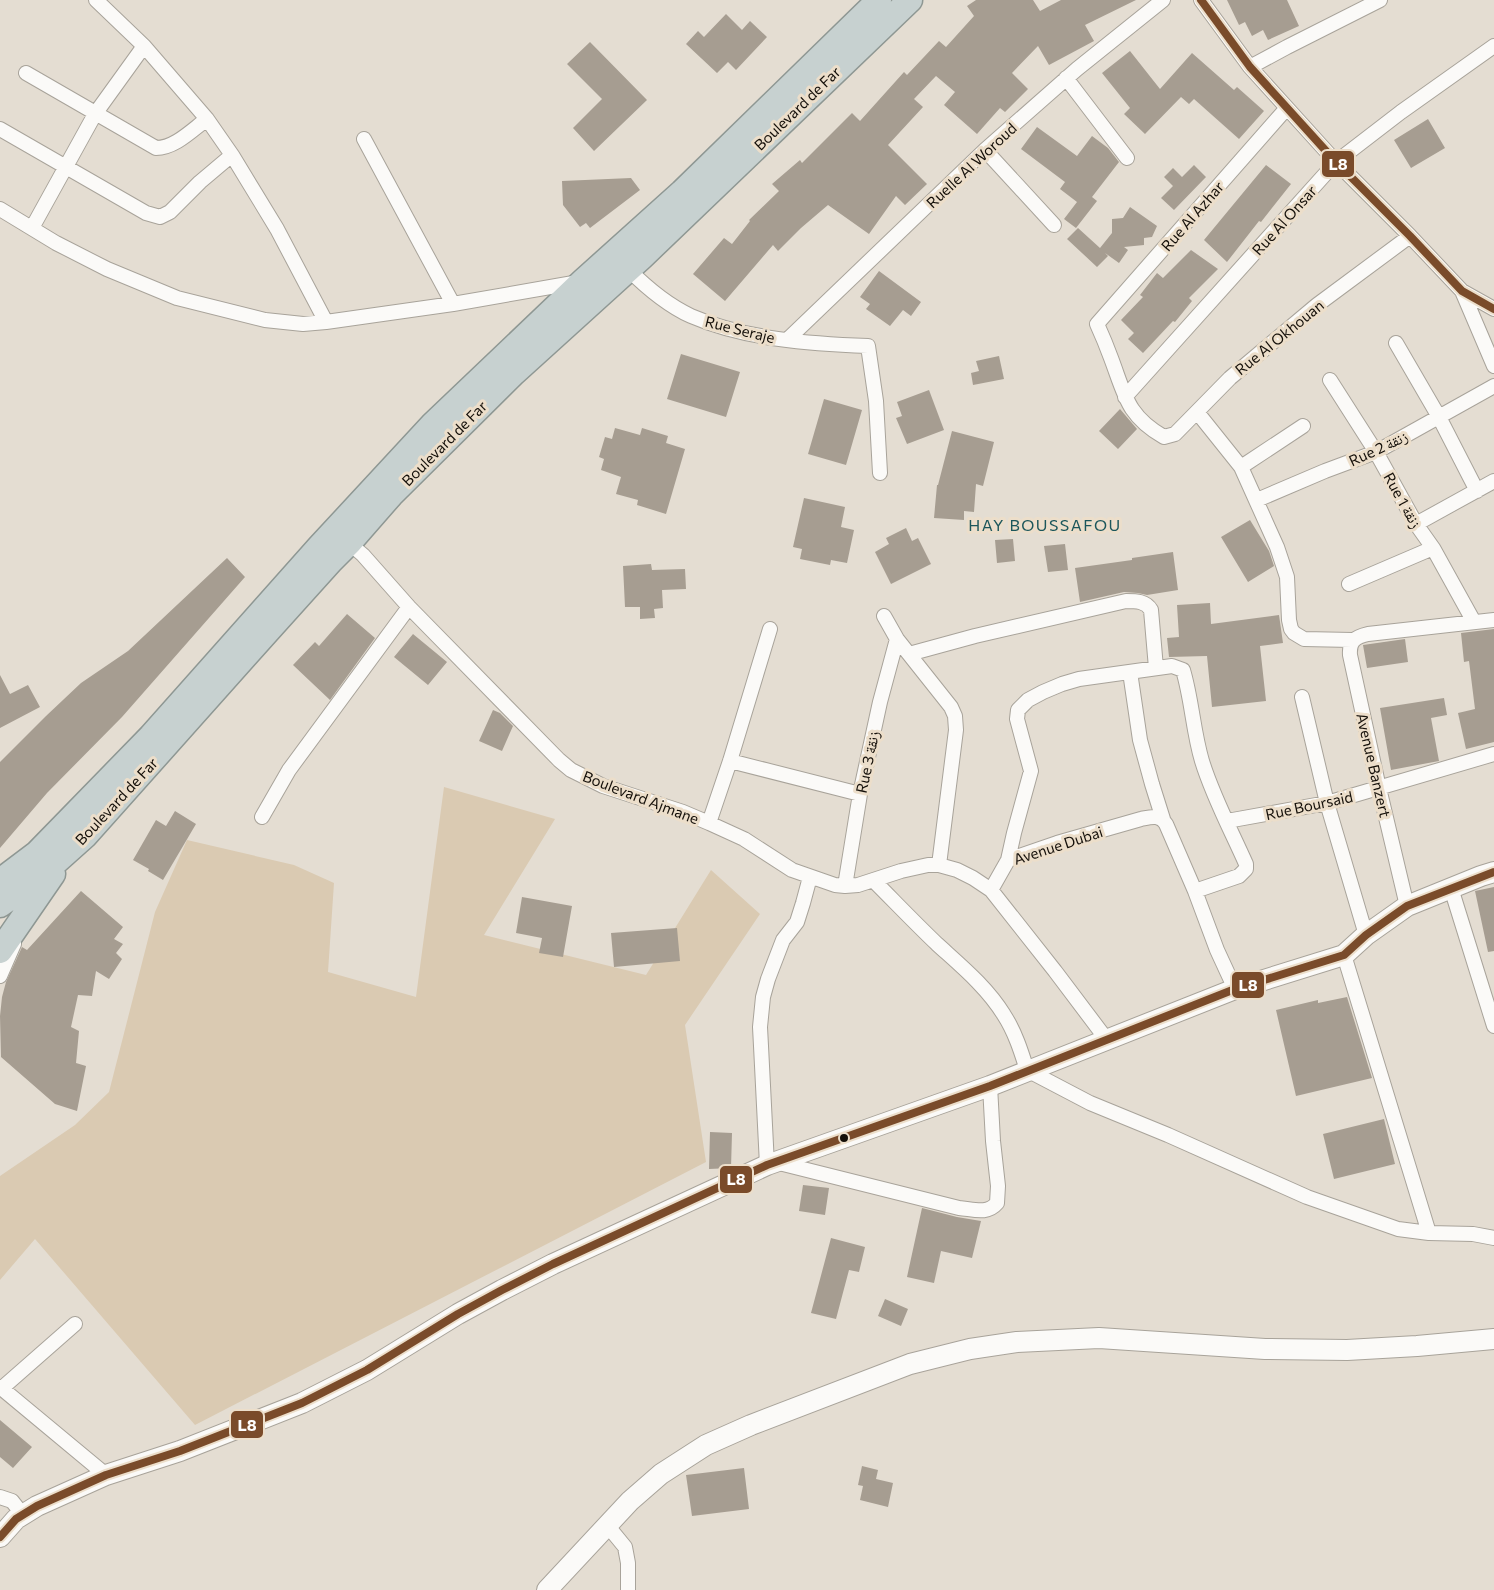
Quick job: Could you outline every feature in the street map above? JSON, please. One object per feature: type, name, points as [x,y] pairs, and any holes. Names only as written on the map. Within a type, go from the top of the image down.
[{"type":"highway","name":"Boulevard de Far","points":[[0,880],[37,853],[151,736],[319,547],[433,424],[583,281],[682,192],[879,0]]},
{"type":"highway","name":"Boulevard de Far","points":[[0,905],[38,878],[93,827],[392,495],[514,373],[628,269],[910,0]]},
{"type":"highway","points":[[0,951],[66,854]]},
{"type":"street","points":[[96,0],[144,46],[207,119],[277,229],[326,322]]},
{"type":"street","name":"Ruelle Al Woroud","points":[[787,340],[985,150],[1066,78],[1163,0]]},
{"type":"street","points":[[1201,0],[1250,68],[1336,162],[1462,291],[1494,309]]},
{"type":"street","points":[[1250,68],[1380,0]]},
{"type":"street","points":[[32,228],[95,114],[144,46]]},
{"type":"street","name":"Rue Al Onsar","points":[[1125,397],[1336,162],[1401,112],[1494,46]]},
{"type":"street","points":[[26,74],[151,146],[159,148],[174,144],[207,119]]},
{"type":"street","points":[[1066,78],[1127,158]]},
{"type":"street","name":"Rue Al Azhar","points":[[1125,397],[1097,324],[1286,109]]},
{"type":"street","points":[[0,129],[146,213],[159,217],[170,212],[232,155]]},
{"type":"street","points":[[364,139],[453,304]]},
{"type":"street","points":[[985,150],[1054,225]]},
{"type":"street","points":[[0,208],[56,243],[107,269],[177,298],[265,320],[303,324],[326,322],[453,304],[583,281]]},
{"type":"street","name":"Rue Al Okhouan","points":[[1125,397],[1140,420],[1164,437],[1170,436],[1181,429],[1230,378],[1317,305],[1410,236]]},
{"type":"street","name":"Rue Seraje","points":[[628,269],[661,298],[690,315],[732,329],[787,340],[868,346],[876,401],[880,473]]},
{"type":"street","points":[[1462,291],[1494,366]]},
{"type":"street","points":[[1396,343],[1439,417],[1476,491]]},
{"type":"street","name":"Rue 1 زنقة","points":[[1330,380],[1376,452],[1474,622]]},
{"type":"street","name":"Rue 2 زنقة","points":[[1257,500],[1376,452],[1494,386]]},
{"type":"street","points":[[1197,412],[1240,467],[1257,500],[1284,566],[1291,629],[1294,633],[1304,639],[1352,640],[1368,634],[1494,620]]},
{"type":"street","points":[[1240,467],[1303,426]]},
{"type":"street","points":[[1416,524],[1494,481]]},
{"type":"street","name":"Boulevard Ajmane","points":[[349,543],[363,555],[409,607],[571,770],[603,786],[683,812],[709,823],[744,839],[792,870],[810,877],[852,886],[921,866],[939,865],[973,878],[991,890],[1107,1040]]},
{"type":"street","points":[[1349,584],[1433,548]]},
{"type":"street","points":[[909,654],[1126,601],[1135,601],[1146,604],[1151,610],[1156,668]]},
{"type":"street","points":[[262,817],[290,770],[409,607]]},
{"type":"street","points":[[884,616],[897,639],[951,707],[956,723],[939,865]]},
{"type":"street","points":[[709,823],[770,629]]},
{"type":"street","name":"Rue 3 زنقة","points":[[845,886],[860,794],[880,702],[897,639]]},
{"type":"street","name":"Avenue Banzert","points":[[1352,640],[1350,655],[1407,906]]},
{"type":"street","points":[[1008,861],[1031,771],[1017,719],[1018,710],[1028,700],[1043,692],[1079,679],[1172,666],[1183,670],[1202,762],[1246,864],[1246,869],[1239,876],[1195,891]]},
{"type":"street","points":[[1130,672],[1140,740],[1163,819],[1235,989]]},
{"type":"street","points":[[1302,697],[1327,803],[1366,935]]},
{"type":"street","name":"Rue Boursaid","points":[[1227,821],[1327,803],[1494,754]]},
{"type":"street","points":[[730,761],[860,794]]},
{"type":"street","name":"Avenue Dubai","points":[[991,890],[1008,861],[1057,843],[1141,819],[1154,817],[1163,819]]},
{"type":"street","points":[[0,1537],[16,1519],[37,1506],[106,1475],[180,1451],[302,1403],[367,1370],[502,1290],[770,1163],[990,1086],[1235,989],[1344,955],[1366,935],[1407,906],[1494,872]]},
{"type":"street","points":[[770,1163],[760,1046],[763,997],[774,959],[783,940],[797,922],[810,877]]},
{"type":"street","points":[[874,881],[985,990],[1003,1012],[1017,1040],[1027,1070],[1090,1103],[1307,1197],[1398,1229],[1494,1238]]},
{"type":"street","points":[[1450,888],[1494,1026]]},
{"type":"street","points":[[0,976],[31,906]]},
{"type":"street","points":[[1344,955],[1429,1233]]},
{"type":"street","points":[[770,1163],[959,1208],[989,1210],[997,1203],[998,1186],[990,1086]]},
{"type":"street","points":[[75,1324],[1,1388],[106,1475]]},
{"type":"street","points":[[547,1590],[630,1501],[661,1474],[706,1446],[789,1410],[910,1364],[970,1349],[1017,1342],[1099,1338],[1265,1349],[1336,1350],[1494,1339]]},
{"type":"street","points":[[0,1497],[12,1501],[22,1515]]},
{"type":"street","points":[[607,1525],[625,1547],[628,1590]]},
{"type":"shaded area","points":[[444,787],[555,819],[484,935],[646,975],[711,870],[760,914],[685,1025],[706,1162],[195,1425],[35,1239],[0,1280],[0,1176],[75,1125],[109,1092],[155,912],[187,840],[294,865],[334,883],[328,972],[416,997]]},
{"type":"building","points":[[976,0],[1033,0],[1040,11],[1061,0],[1136,0],[1085,25],[1094,41],[1049,65],[1038,46],[1012,73],[1028,89],[1005,112],[1000,108],[977,134],[944,105],[955,92],[936,76],[914,99],[923,107],[888,145],[927,184],[905,205],[896,196],[869,234],[828,205],[778,251],[773,245],[725,301],[693,274],[724,238],[732,244],[749,220],[779,191],[772,184],[800,160],[802,163],[852,113],[860,121],[904,72],[907,75],[939,41],[946,47],[974,16],[967,6]]},
{"type":"building","points":[[1227,0],[1287,0],[1299,26],[1268,40],[1263,30],[1252,36],[1245,22],[1239,25]]},
{"type":"building","points":[[726,14],[742,30],[750,21],[767,37],[736,70],[728,62],[717,73],[686,44],[698,31],[704,37]]},
{"type":"building","points":[[590,42],[647,100],[594,151],[573,128],[602,99],[567,64]]},
{"type":"building","points":[[1130,51],[1160,89],[1192,53],[1234,90],[1237,87],[1264,111],[1239,139],[1194,99],[1189,104],[1181,97],[1145,134],[1124,114],[1130,108],[1102,73]]},
{"type":"building","points":[[1428,119],[1445,148],[1411,168],[1394,140]]},
{"type":"building","points":[[1037,127],[1077,156],[1092,136],[1108,148],[1119,162],[1092,197],[1097,201],[1076,228],[1064,219],[1077,202],[1060,189],[1065,182],[1021,149]]},
{"type":"building","points":[[1194,165],[1206,177],[1174,210],[1161,198],[1173,186],[1164,177],[1173,168],[1182,177]]},
{"type":"building","points":[[1266,165],[1291,184],[1227,262],[1204,240]]},
{"type":"building","points":[[631,178],[640,190],[590,228],[586,223],[580,227],[563,205],[562,181]]},
{"type":"building","points":[[1130,207],[1157,226],[1152,237],[1144,238],[1144,245],[1124,247],[1128,250],[1119,263],[1105,253],[1108,256],[1097,267],[1067,239],[1078,228],[1100,248],[1112,233],[1112,219],[1123,218]]},
{"type":"building","points":[[1191,250],[1218,269],[1189,298],[1192,301],[1175,322],[1173,321],[1143,353],[1128,339],[1134,333],[1121,320],[1143,297],[1140,295],[1157,273],[1163,278]]},
{"type":"building","points":[[879,271],[921,302],[911,316],[903,310],[890,326],[866,309],[870,304],[860,297]]},
{"type":"building","points":[[681,354],[740,372],[726,417],[667,399]]},
{"type":"building","points":[[999,356],[1004,379],[973,385],[971,373],[979,371],[976,361]]},
{"type":"building","points":[[929,390],[944,430],[907,444],[896,418],[902,416],[897,402]]},
{"type":"building","points":[[824,399],[862,410],[846,465],[808,454]]},
{"type":"building","points":[[1120,409],[1137,429],[1118,449],[1099,431]]},
{"type":"building","points":[[615,428],[640,435],[642,428],[668,436],[666,443],[685,449],[666,514],[637,505],[638,500],[616,494],[621,477],[601,470],[604,459],[599,457],[605,437],[612,439]]},
{"type":"building","points":[[952,431],[994,442],[983,486],[976,484],[974,512],[964,511],[964,520],[934,518],[937,485]]},
{"type":"building","points":[[804,498],[845,507],[841,527],[854,530],[847,563],[831,560],[830,565],[800,559],[802,549],[793,547]]},
{"type":"building","points":[[1250,520],[1269,551],[1274,566],[1248,582],[1221,537]]},
{"type":"building","points":[[906,528],[912,541],[918,538],[931,564],[891,584],[875,552],[889,544],[886,538]]},
{"type":"building","points":[[1013,539],[1015,561],[997,563],[995,540]]},
{"type":"building","points":[[1065,544],[1068,570],[1048,572],[1044,546]]},
{"type":"building","points":[[1173,552],[1178,590],[1147,595],[1124,592],[1080,602],[1075,568]]},
{"type":"building","points":[[227,558],[245,577],[122,717],[47,793],[0,848],[0,762],[81,683],[128,651]]},
{"type":"building","points":[[651,564],[652,570],[685,569],[686,589],[662,590],[663,608],[654,609],[655,618],[640,619],[640,607],[625,607],[623,566]]},
{"type":"building","points":[[1210,603],[1211,624],[1279,615],[1283,643],[1260,646],[1266,701],[1212,707],[1207,656],[1169,657],[1167,638],[1179,637],[1177,605]]},
{"type":"building","points":[[347,614],[375,638],[330,700],[293,665],[315,642],[319,646]]},
{"type":"building","points":[[1494,629],[1494,742],[1466,749],[1458,713],[1475,709],[1469,661],[1464,662],[1461,633]]},
{"type":"building","points":[[413,634],[447,662],[428,685],[394,657]]},
{"type":"building","points":[[1405,639],[1408,662],[1367,668],[1363,645]]},
{"type":"building","points":[[0,675],[10,694],[28,685],[40,707],[0,728]]},
{"type":"building","points":[[1444,698],[1447,715],[1431,718],[1439,761],[1391,770],[1380,708]]},
{"type":"building","points":[[493,710],[500,713],[513,726],[502,751],[479,741]]},
{"type":"building","points":[[175,811],[196,824],[163,880],[133,860],[156,820],[166,826]]},
{"type":"building","points":[[1494,887],[1494,951],[1488,952],[1475,891]]},
{"type":"building","points":[[81,891],[123,927],[114,939],[123,944],[116,953],[122,959],[109,979],[96,971],[92,996],[78,995],[71,1027],[79,1031],[76,1063],[86,1066],[77,1111],[55,1104],[1,1057],[0,1016],[6,982],[22,947],[27,950]]},
{"type":"building","points":[[522,897],[572,906],[563,957],[539,953],[542,938],[516,933]]},
{"type":"building","points":[[677,928],[680,961],[614,967],[611,933]]},
{"type":"building","points":[[1347,997],[1372,1078],[1296,1096],[1276,1010],[1318,1000],[1318,1003]]},
{"type":"building","points":[[1384,1119],[1395,1164],[1334,1179],[1323,1134]]},
{"type":"building","points":[[710,1132],[732,1133],[731,1168],[709,1169]]},
{"type":"building","points":[[803,1185],[829,1188],[825,1215],[799,1211]]},
{"type":"building","points":[[922,1208],[981,1221],[972,1258],[941,1251],[934,1283],[907,1277]]},
{"type":"building","points":[[831,1238],[865,1247],[859,1272],[849,1270],[836,1319],[811,1313]]},
{"type":"building","points":[[885,1299],[908,1309],[901,1326],[878,1316]]},
{"type":"building","points":[[0,1420],[32,1447],[13,1468],[0,1457]]},
{"type":"building","points":[[862,1466],[878,1470],[876,1479],[893,1483],[888,1507],[860,1500],[863,1486],[858,1485]]},
{"type":"building","points":[[744,1468],[749,1509],[692,1516],[686,1475]]},
{"type":"transit line","name":"L8","points":[[1201,0],[1250,67],[1336,162],[1462,291],[1494,309]]},
{"type":"transit line","name":"L8","points":[[0,1537],[16,1519],[37,1506],[106,1475],[180,1451],[302,1403],[367,1370],[502,1290],[767,1165],[990,1086],[1235,989],[1344,955],[1366,935],[1407,906],[1494,872]]},
{"type":"district","name":"HAY BOUSSAFOU","points":[[1045,524]]}]
